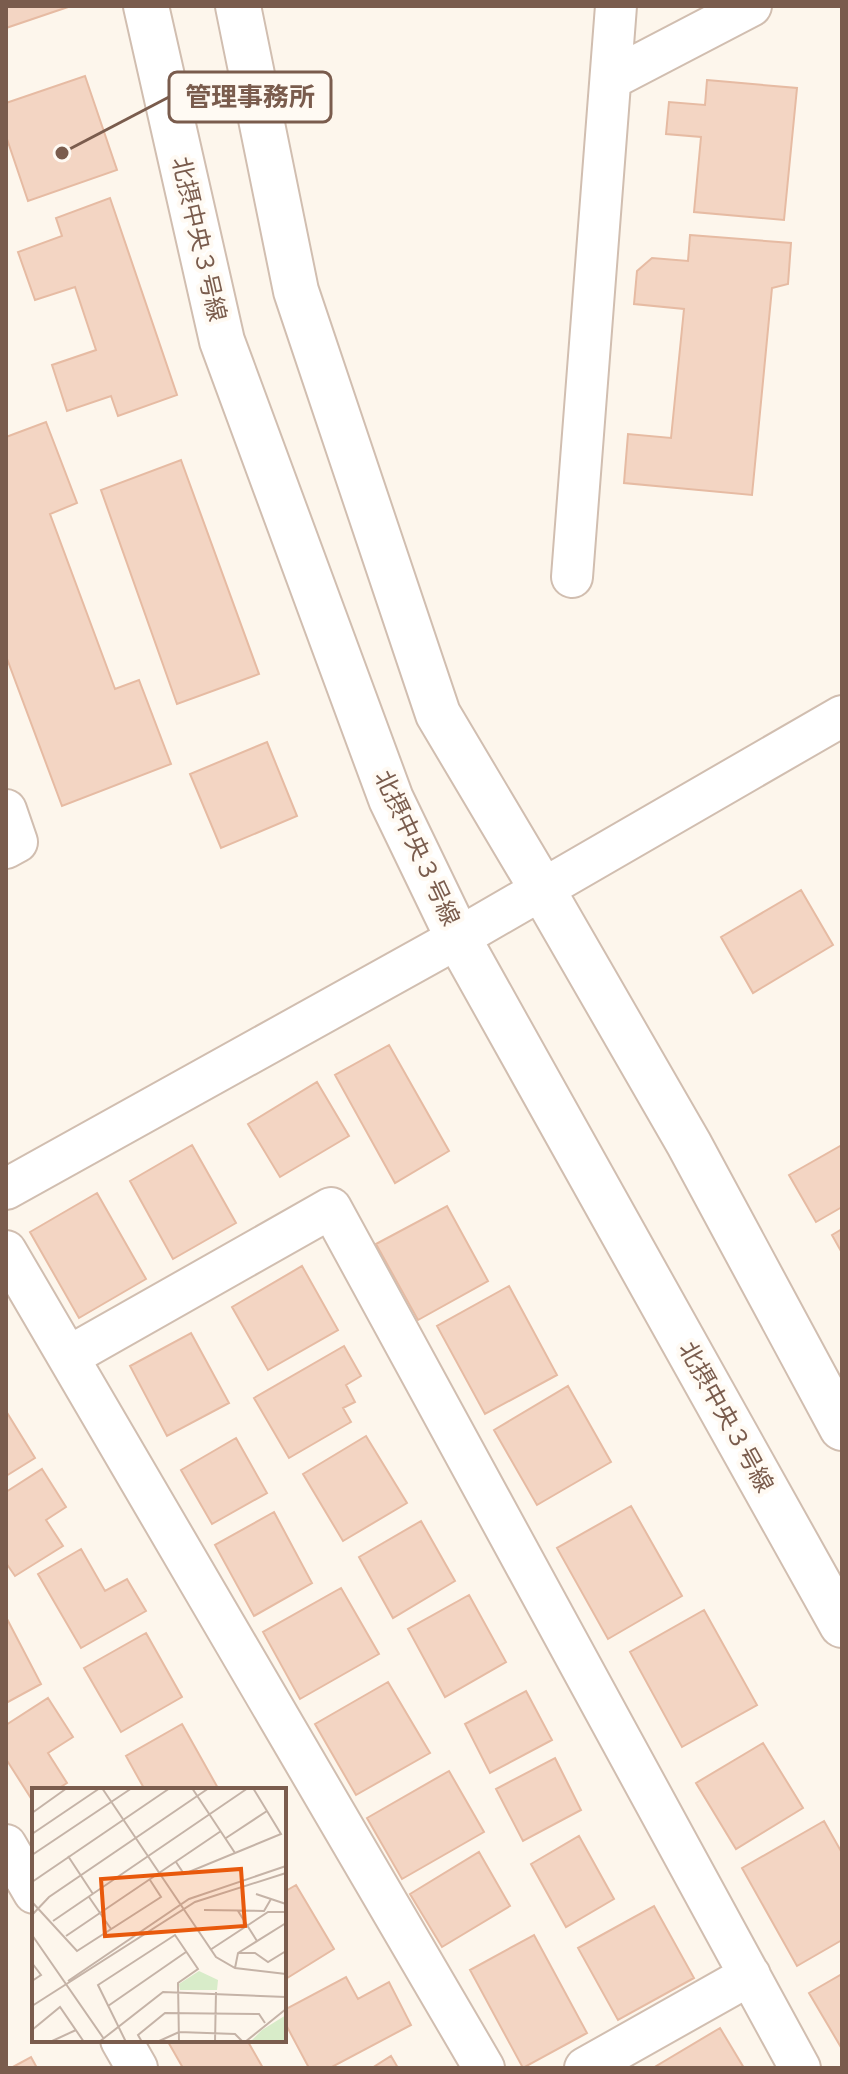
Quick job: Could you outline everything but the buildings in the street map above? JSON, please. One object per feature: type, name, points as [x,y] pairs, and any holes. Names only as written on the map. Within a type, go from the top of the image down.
[{"type":"street","name":"北摂中央３号線","points":[[146,6],[222,341],[391,799],[458,938],[842,1625]]},
{"type":"street","points":[[238,6],[296,291],[438,714],[689,1144],[842,1428]]},
{"type":"street","points":[[572,577],[616,6]]},
{"type":"street","points":[[611,79],[751,6]]},
{"type":"street","points":[[6,1189],[458,938],[842,716]]},
{"type":"street","points":[[6,810],[17,842],[6,848]]},
{"type":"street","points":[[68,1357],[331,1208],[800,2068]]},
{"type":"street","points":[[6,1251],[484,2068]]},
{"type":"street","points":[[6,1845],[32,1890]]},
{"type":"street","points":[[585,2068],[750,1975]]},
{"type":"street","points":[[122,2042],[137,2068]]},
{"type":"place","name":"管理事務所","points":[[62,153]]}]
